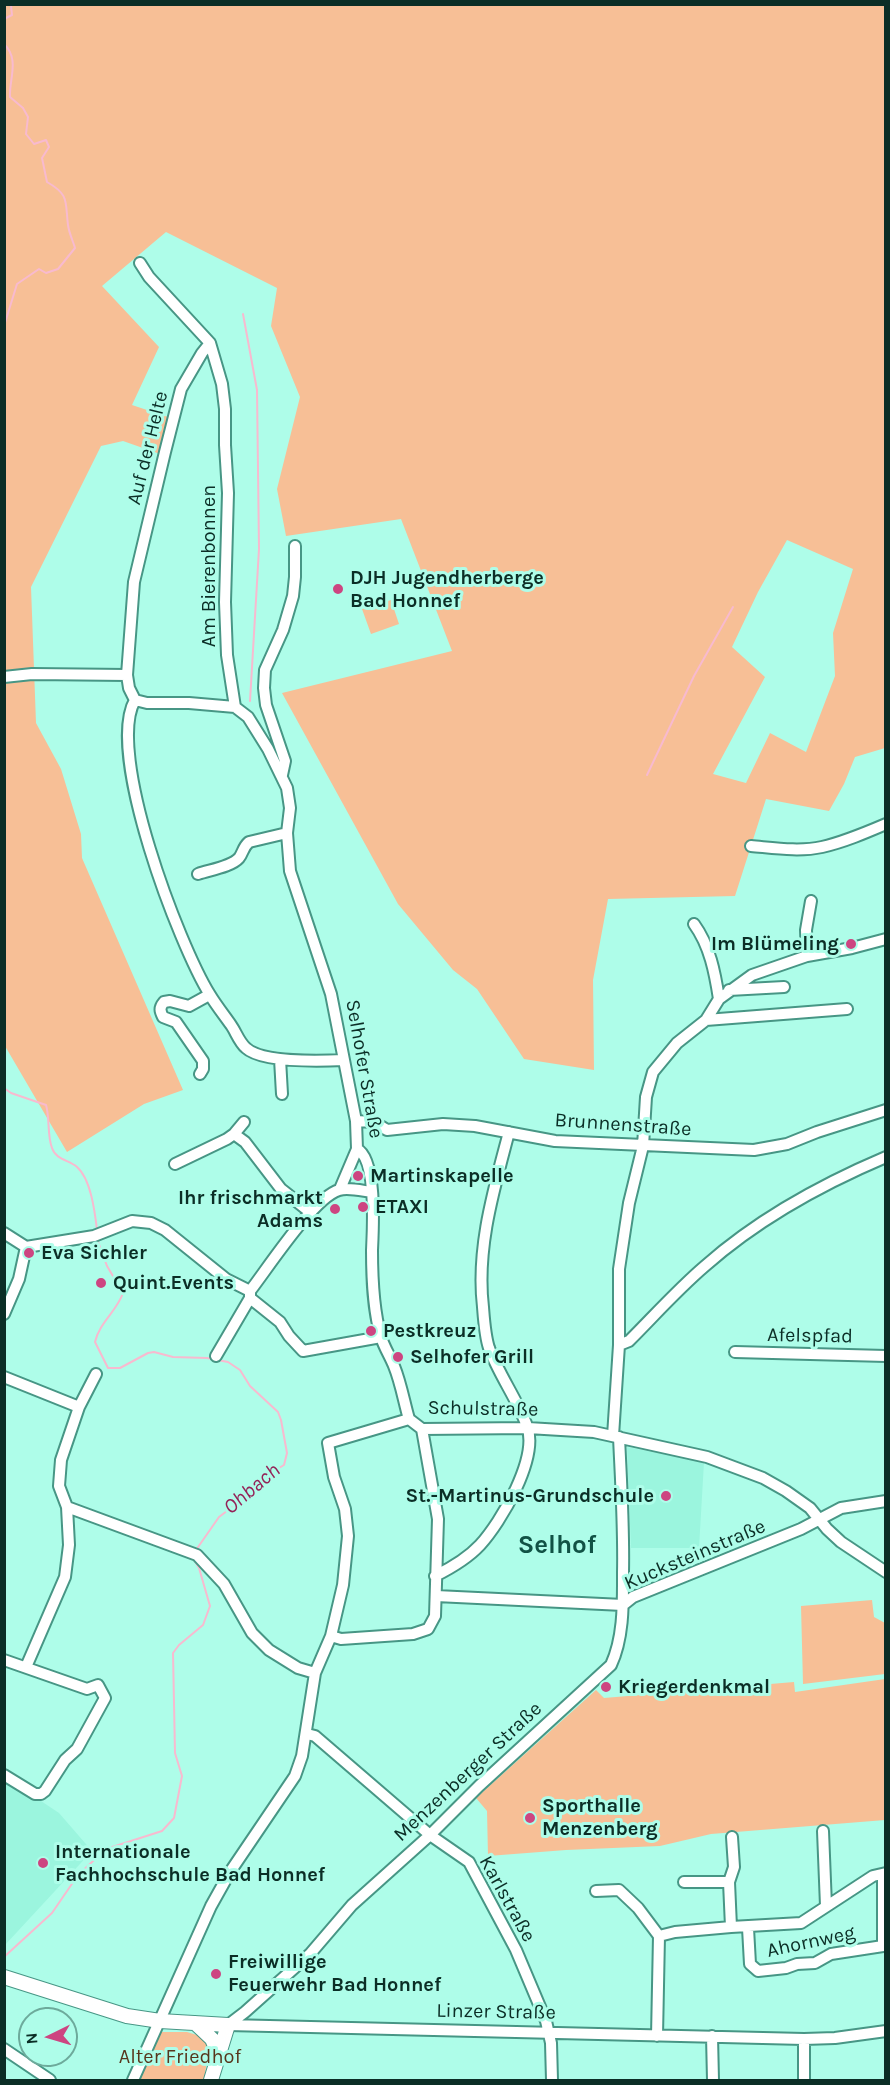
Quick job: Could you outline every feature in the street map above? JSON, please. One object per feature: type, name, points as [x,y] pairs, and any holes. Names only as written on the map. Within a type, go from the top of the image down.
[{"type":"main road","name":"Linzer Straße","points":[[4,1977],[115,2012],[160,2021],[228,2025]]},
{"type":"main road","points":[[195,2023],[212,2039],[218,2053]]},
{"type":"main road","points":[[211,2080],[228,2025]]},
{"type":"street","points":[[140,263],[149,277],[210,343]]},
{"type":"street","name":"Auf der Helte","points":[[135,700],[129,688],[128,675],[134,582],[181,389],[201,352],[210,343]]},
{"type":"street","name":"Am Bierenbonnen","points":[[210,343],[222,384],[225,409],[228,493],[225,602],[227,655],[235,707]]},
{"type":"street","name":"Selhofer Straße","points":[[295,546],[295,577],[292,596],[283,630],[267,663],[264,688],[266,705],[285,761],[282,775],[290,808],[287,833],[290,871],[332,994],[356,1121],[357,1149],[363,1154],[367,1164],[372,1192],[372,1279],[376,1316],[381,1338],[398,1379],[409,1419]]},
{"type":"street","points":[[4,677],[32,674],[128,675]]},
{"type":"street","points":[[282,775],[248,717],[235,707],[189,703],[147,703],[135,700],[129,710],[131,773],[148,843],[175,921],[209,994],[245,1048],[257,1054],[280,1059],[344,1060]]},
{"type":"street","points":[[751,846],[794,849],[820,847],[856,837],[885,824]]},
{"type":"street","points":[[198,874],[236,861],[244,846],[249,842],[287,833]]},
{"type":"street","points":[[807,956],[807,930],[811,901]]},
{"type":"street","points":[[694,924],[703,936],[710,954],[719,999]]},
{"type":"street","points":[[706,1020],[719,999],[752,975],[807,956],[885,939]]},
{"type":"street","points":[[729,990],[784,987]]},
{"type":"street","points":[[200,1074],[203,1061],[176,1022],[163,1017],[160,1006],[170,1001],[189,1006],[209,994]]},
{"type":"street","points":[[706,1020],[847,1009]]},
{"type":"street","name":"Menzenberger Straße","points":[[228,2025],[310,1954],[352,1905],[611,1665],[617,1646],[623,1605],[624,1527],[616,1436],[619,1269],[629,1203],[643,1146],[646,1097],[652,1072],[677,1043],[706,1020]]},
{"type":"street","points":[[280,1059],[282,1094]]},
{"type":"street","name":"Brunnenstraße","points":[[356,1121],[374,1122],[387,1130],[443,1124],[475,1126],[555,1141],[754,1150],[787,1144],[885,1110]]},
{"type":"street","points":[[175,1164],[234,1134],[244,1122]]},
{"type":"street","points":[[435,1576],[458,1564],[472,1552],[498,1522],[525,1468],[528,1428],[489,1347],[481,1273],[485,1236],[509,1132]]},
{"type":"street","points":[[234,1134],[245,1142],[281,1189],[310,1212]]},
{"type":"street","points":[[216,1356],[250,1295],[310,1212],[340,1189],[357,1149]]},
{"type":"street","points":[[619,1347],[629,1341],[704,1266],[742,1236],[815,1190],[885,1157]]},
{"type":"street","points":[[340,1189],[372,1192]]},
{"type":"street","points":[[4,1233],[26,1247],[97,1235],[132,1221],[151,1223],[165,1230],[226,1279],[250,1295],[280,1322],[303,1351],[381,1338]]},
{"type":"street","points":[[4,1314],[19,1279],[26,1247]]},
{"type":"street","name":"Afelspfad","points":[[735,1352],[885,1356]]},
{"type":"street","points":[[26,1667],[65,1577],[69,1545],[67,1507],[59,1486],[61,1460],[79,1407],[96,1374]]},
{"type":"street","points":[[4,1377],[79,1407]]},
{"type":"street","name":"Schulstraße","points":[[331,1636],[343,1585],[348,1536],[345,1509],[334,1477],[328,1443],[409,1419],[422,1429],[528,1428],[594,1432],[732,1464],[786,1491],[810,1508],[841,1542],[885,1572]]},
{"type":"street","points":[[133,2080],[211,1906],[230,1872],[294,1776],[307,1734],[315,1674],[331,1636],[340,1639],[403,1634],[428,1629],[435,1616],[438,1520],[422,1429]]},
{"type":"street","name":"Kucksteinstraße","points":[[436,1596],[623,1605],[633,1598],[819,1520],[841,1508],[885,1501]]},
{"type":"street","points":[[67,1507],[194,1553],[224,1584],[252,1633],[269,1650],[298,1668],[315,1674]]},
{"type":"street","points":[[4,1660],[87,1689],[98,1685],[105,1698],[77,1749],[64,1760],[41,1794],[35,1794],[4,1775]]},
{"type":"street","name":"Karlstraße","points":[[307,1734],[315,1736],[430,1835],[469,1862],[516,1950],[546,2021],[551,2043],[552,2080]]},
{"type":"street","points":[[822,1831],[826,1906]]},
{"type":"street","points":[[731,1927],[729,1882],[734,1867],[732,1837]]},
{"type":"street","points":[[659,1936],[675,1932],[801,1923],[873,1876],[884,1874]]},
{"type":"street","name":"Ahornweg","points":[[748,1928],[750,1964],[758,1971],[815,1963],[831,1954],[884,1948],[884,1874]]},
{"type":"street","points":[[684,1882],[729,1882]]},
{"type":"street","points":[[596,1891],[619,1890],[638,1908],[659,1936],[657,2036]]},
{"type":"street","name":"Linzer Straße","points":[[228,2025],[804,2039],[835,2038],[885,2031]]},
{"type":"street","points":[[712,2036],[713,2080]]},
{"type":"street","points":[[804,2039],[804,2080]]},
{"type":"street","points":[[4,2049],[50,2080]]},
{"type":"shaded area","name":"St.-Martinus-Grundschule","points":[[627,1447],[704,1462],[699,1548],[631,1548]]},
{"type":"shaded area","name":"Internationale Fachhochschule Bad Honnef","points":[[5,1777],[59,1813],[92,1851],[5,1945]]},
{"type":"green space","points":[[5,5],[885,5],[885,748],[855,757],[844,784],[829,811],[766,799],[735,896],[608,899],[593,980],[594,1070],[524,1059],[477,989],[453,970],[398,904],[282,693],[452,651],[401,519],[286,536],[277,489],[300,397],[271,326],[277,288],[166,232],[102,286],[159,347],[132,405],[171,418],[160,454],[123,441],[101,446],[31,587],[36,723],[61,769],[81,834],[82,858],[183,1090],[144,1104],[67,1152],[5,1046]],"holes":[[[787,540],[853,569],[833,633],[835,676],[806,752],[770,733],[746,783],[713,774],[765,677],[732,647],[758,592]]]},
{"type":"green space","points":[[391,600],[399,624],[371,634],[362,609]]},
{"type":"green space","points":[[872,1600],[874,1617],[885,1623],[885,1674],[803,1684],[801,1606]]},
{"type":"green space","points":[[885,1679],[885,1820],[711,1834],[660,1846],[488,1856],[487,1811],[476,1798],[596,1690],[604,1698],[794,1682],[795,1692]]},
{"type":"green space","name":"Alter Friedhof","points":[[161,2032],[187,2032],[200,2036],[209,2048],[204,2080],[139,2080]]},
{"type":"waterway","points":[[4,19],[12,15],[11,6],[14,4]]},
{"type":"waterway","points":[[4,44],[12,56],[13,63],[10,97],[23,108],[28,117],[26,134],[34,144],[46,140],[49,147],[42,158],[47,182],[63,195],[75,248],[58,269],[46,273],[39,269],[17,284],[4,326]]},
{"type":"waterway","points":[[243,314],[257,390],[259,549],[250,701]]},
{"type":"waterway","points":[[647,775],[694,676],[733,607]]},
{"type":"waterway","name":"Ohbach","points":[[4,1088],[11,1093],[46,1105],[52,1148],[60,1157],[82,1172],[92,1197],[97,1230]]},
{"type":"waterway","name":"Ohbach","points":[[97,1239],[107,1266],[123,1293],[117,1306],[100,1329],[95,1342],[108,1368],[120,1368],[154,1352],[173,1357],[207,1358],[228,1362],[240,1370],[250,1386],[278,1412],[281,1420],[287,1453],[284,1465],[269,1474],[252,1492],[219,1517],[196,1550]]},
{"type":"waterway","name":"Ohbach","points":[[4,1957],[52,1913],[78,1875],[106,1849],[162,1831],[174,1818],[182,1776],[175,1753],[173,1653],[203,1625],[210,1606],[199,1568],[193,1558]]},
{"type":"place","name":"DJH Jugendherberge Bad Honnef","points":[[338,589]]},
{"type":"place","name":"Im Blümeling","points":[[851,944]]},
{"type":"place","name":"Martinskapelle","points":[[358,1176]]},
{"type":"place","name":"ETAXI","points":[[363,1207]]},
{"type":"place","name":"Ihr frischmarkt Adams","points":[[335,1209]]},
{"type":"place","name":"Eva Sichler","points":[[29,1253]]},
{"type":"place","name":"Quint.Events","points":[[101,1283]]},
{"type":"place","name":"Pestkreuz","points":[[371,1331]]},
{"type":"place","name":"Selhofer Grill","points":[[398,1357]]},
{"type":"place","name":"St.-Martinus-Grundschule","points":[[666,1496]]},
{"type":"place","name":"Kriegerdenkmal","points":[[606,1687]]},
{"type":"place","name":"Sporthalle Menzenberg","points":[[530,1818]]},
{"type":"place","name":"Internationale Fachhochschule Bad Honnef","points":[[43,1863]]},
{"type":"place","name":"Freiwillige Feuerwehr Bad Honnef","points":[[216,1974]]},
{"type":"district","name":"Selhof","points":[[557,1546]]}]
